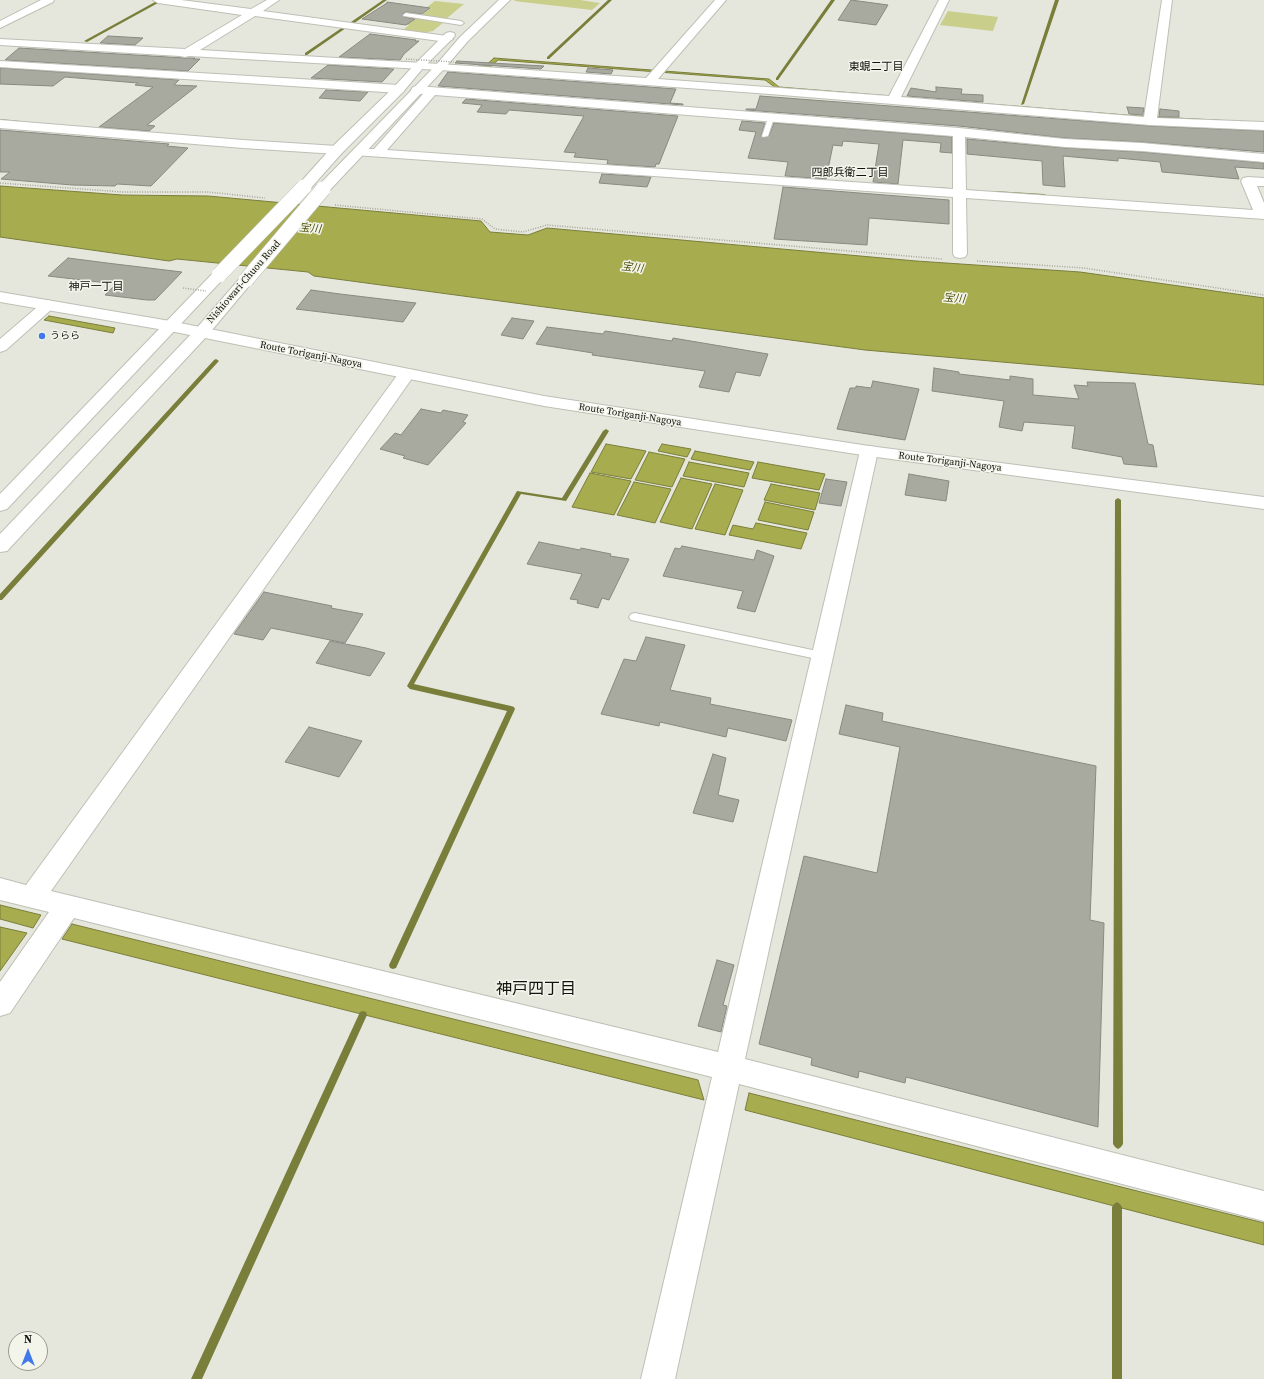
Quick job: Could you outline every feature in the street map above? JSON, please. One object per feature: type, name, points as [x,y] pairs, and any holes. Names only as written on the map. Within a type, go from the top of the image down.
[{"type":"street","points":[[0,25],[49,0]]},
{"type":"street","points":[[158,0],[447,39]]},
{"type":"street","points":[[185,54],[274,0]]},
{"type":"street","name":"Nishiowari-Chuou Road","points":[[0,546],[201,333],[323,189],[464,40],[505,0]]},
{"type":"street","points":[[655,75],[721,0]]},
{"type":"street","points":[[894,98],[944,0]]},
{"type":"street","points":[[1151,118],[1167,0]]},
{"type":"street","name":"Nishiowari-Chuou Road","points":[[0,505],[304,186],[336,150],[399,89],[419,66],[471,14]]},
{"type":"street","points":[[0,42],[185,54],[440,67],[528,74],[655,75],[894,98],[1264,126]]},
{"type":"street","points":[[0,64],[399,89]]},
{"type":"street","points":[[0,73],[12,65]]},
{"type":"street","points":[[513,97],[528,74]]},
{"type":"street","points":[[417,90],[959,132],[1064,143],[1142,147],[1264,158]]},
{"type":"street","points":[[378,153],[432,91]]},
{"type":"street","points":[[0,124],[336,150]]},
{"type":"street","points":[[954,257],[960,194],[959,132]]},
{"type":"street","points":[[359,152],[474,162],[1263,215],[1248,181],[1264,182]]},
{"type":"street","name":"Route Toriganji-Nagoya","points":[[0,297],[170,326],[552,402],[869,451],[1264,503]]},
{"type":"street","points":[[0,347],[48,305]]},
{"type":"street","points":[[32,897],[407,374]]},
{"type":"street","points":[[658,1379],[869,451]]},
{"type":"street","points":[[0,889],[728,1068],[1264,1206]]},
{"type":"street","points":[[0,1004],[68,906]]},
{"type":"lane","points":[[406,15],[462,23]]},
{"type":"lane","points":[[765,136],[772,118]]},
{"type":"lane","points":[[635,617],[822,656]]},
{"type":"path","points":[[406,59],[454,62]]},
{"type":"path","points":[[0,183],[123,192],[208,192],[268,198]]},
{"type":"path","points":[[332,204],[482,218],[495,229],[523,232],[547,225],[954,257]]},
{"type":"path","points":[[973,261],[1084,268],[1264,295]]},
{"type":"shaded area","points":[[580,0],[600,3],[592,10],[514,1]]},
{"type":"shaded area","points":[[435,1],[464,4],[446,19],[421,16],[431,8],[427,7]]},
{"type":"shaded area","points":[[948,11],[998,17],[993,31],[940,25]]},
{"type":"shaded area","points":[[407,17],[444,22],[433,31],[423,33],[403,30],[409,25],[399,24]]},
{"type":"water","points":[[494,58],[769,79],[779,87],[1138,116],[1253,122],[1139,117],[776,88],[765,80],[498,60],[489,68],[477,68],[478,66],[485,66]]},
{"type":"water","name":"宝川","points":[[0,186],[122,195],[208,196],[481,221],[490,232],[528,235],[547,228],[916,261],[1080,272],[1264,298],[1264,385],[865,350],[314,276],[308,272],[177,259],[169,261],[0,237]]},
{"type":"water","points":[[49,316],[115,328],[113,333],[44,320]]},
{"type":"water","points":[[606,444],[646,451],[631,479],[591,472]]},
{"type":"water","points":[[662,444],[691,449],[687,457],[658,451]]},
{"type":"water","points":[[695,451],[754,462],[750,470],[691,459]]},
{"type":"water","points":[[649,452],[685,459],[672,487],[635,480]]},
{"type":"water","points":[[689,462],[749,473],[744,487],[683,476]]},
{"type":"water","points":[[758,462],[825,474],[819,490],[752,478]]},
{"type":"water","points":[[590,473],[631,481],[614,515],[572,507]]},
{"type":"water","points":[[681,478],[712,484],[692,529],[660,522]]},
{"type":"water","points":[[634,482],[671,489],[655,523],[617,515]]},
{"type":"water","points":[[715,484],[743,490],[725,535],[695,529]]},
{"type":"water","points":[[771,484],[820,493],[815,510],[764,500]]},
{"type":"water","points":[[765,502],[814,512],[808,530],[758,520]]},
{"type":"water","points":[[756,523],[807,533],[801,549],[729,535],[733,525],[753,529]]},
{"type":"water","points":[[0,905],[41,915],[33,928],[0,919]]},
{"type":"water","points":[[72,924],[698,1080],[704,1100],[62,939]]},
{"type":"water","points":[[0,927],[27,933],[0,971]]},
{"type":"water","points":[[749,1093],[1264,1223],[1264,1245],[745,1110]]},
{"type":"building","points":[[851,0],[888,5],[876,25],[838,20]]},
{"type":"building","points":[[387,3],[430,8],[422,14],[406,12],[402,14],[404,17],[415,19],[406,25],[362,19]]},
{"type":"building","points":[[370,34],[419,41],[404,54],[400,60],[339,57]]},
{"type":"building","points":[[108,36],[143,38],[135,45],[100,43]]},
{"type":"building","points":[[19,48],[200,59],[188,71],[5,60]]},
{"type":"building","points":[[457,61],[544,66],[541,69],[455,63]]},
{"type":"building","points":[[328,65],[394,69],[382,82],[311,78]]},
{"type":"building","points":[[0,68],[179,80],[174,85],[197,86],[147,125],[155,126],[149,131],[99,127],[153,87],[135,85],[138,83],[65,77],[53,86],[0,84]]},
{"type":"building","points":[[588,68],[613,70],[611,74],[586,72]]},
{"type":"building","points":[[448,72],[676,89],[670,103],[683,105],[438,86]]},
{"type":"building","points":[[936,87],[962,89],[961,94],[983,95],[983,102],[907,96],[911,88],[936,92]]},
{"type":"building","points":[[326,90],[368,92],[360,101],[319,98]]},
{"type":"building","points":[[760,96],[1150,126],[1264,131],[1264,152],[1142,142],[1065,138],[959,126],[746,110],[756,109]]},
{"type":"building","points":[[466,99],[678,116],[659,164],[656,164],[655,167],[607,164],[608,160],[574,157],[576,153],[564,152],[584,116],[509,110],[506,114],[477,112],[482,105],[462,103]]},
{"type":"building","points":[[1127,107],[1144,108],[1143,115],[1129,114]]},
{"type":"building","points":[[1160,109],[1179,111],[1179,117],[1159,117]]},
{"type":"building","points":[[742,121],[765,123],[761,136],[763,138],[769,136],[774,123],[952,137],[952,153],[940,152],[941,143],[903,140],[898,184],[873,182],[879,144],[843,141],[842,146],[833,145],[826,179],[785,176],[788,162],[748,158],[756,132],[739,130]]},
{"type":"building","points":[[0,130],[169,144],[167,146],[188,148],[151,186],[117,184],[115,186],[72,185],[1,179],[10,172],[0,172]]},
{"type":"building","points":[[967,139],[1264,163],[1264,169],[1235,167],[1239,179],[1162,172],[1160,162],[1118,158],[1118,161],[1063,156],[1065,187],[1043,185],[1042,161],[967,154]]},
{"type":"building","points":[[602,174],[651,177],[647,187],[599,183]]},
{"type":"building","points":[[783,187],[949,200],[949,224],[869,218],[867,245],[774,239]]},
{"type":"building","points":[[68,258],[182,272],[155,300],[105,295],[116,284],[48,276]]},
{"type":"building","points":[[311,290],[416,303],[403,322],[296,309]]},
{"type":"building","points":[[512,318],[534,321],[523,339],[501,335]]},
{"type":"building","points":[[547,327],[603,334],[605,331],[672,341],[673,338],[768,354],[760,376],[736,372],[729,392],[699,387],[705,371],[592,355],[593,353],[536,344]]},
{"type":"building","points":[[934,368],[959,372],[959,374],[1010,380],[1010,376],[1033,379],[1033,395],[1079,399],[1074,385],[1088,386],[1087,382],[1135,383],[1148,444],[1153,445],[1157,467],[1124,464],[1122,457],[1072,448],[1075,426],[1024,422],[1022,431],[999,427],[1004,401],[932,391]]},
{"type":"building","points":[[873,381],[919,389],[905,440],[837,429],[850,388],[856,388],[856,386],[871,388]]},
{"type":"building","points":[[421,409],[441,413],[443,410],[468,415],[463,422],[466,423],[428,465],[403,458],[405,456],[380,449],[395,433],[401,435]]},
{"type":"building","points":[[909,474],[949,481],[946,501],[905,495]]},
{"type":"building","points":[[826,479],[847,482],[841,506],[819,503]]},
{"type":"building","points":[[539,542],[580,550],[581,548],[611,554],[610,556],[629,559],[609,600],[602,598],[598,608],[577,603],[578,600],[570,599],[582,574],[527,564]]},
{"type":"building","points":[[682,546],[754,560],[757,550],[774,556],[755,612],[737,608],[743,591],[663,576],[675,548],[680,549]]},
{"type":"building","points":[[264,592],[363,614],[345,643],[271,628],[263,640],[234,634]]},
{"type":"building","points":[[646,637],[685,645],[670,690],[711,698],[710,704],[792,720],[786,741],[728,728],[726,737],[660,722],[659,726],[601,714],[624,659],[636,661]]},
{"type":"building","points":[[330,641],[385,653],[370,676],[316,663]]},
{"type":"building","points":[[846,705],[883,713],[882,721],[1096,766],[1090,920],[1104,923],[1098,1127],[906,1077],[905,1083],[859,1071],[858,1078],[811,1065],[812,1058],[759,1044],[804,856],[877,873],[900,747],[839,734]]},
{"type":"building","points":[[309,727],[362,741],[339,777],[285,762]]},
{"type":"building","points":[[713,754],[726,758],[718,795],[739,800],[733,822],[693,813]]},
{"type":"building","points":[[717,960],[734,965],[723,1005],[727,1006],[721,1032],[698,1026]]},
{"type":"waterway","points":[[352,23],[385,0]]},
{"type":"waterway","points":[[548,58],[610,0]]},
{"type":"waterway","points":[[777,79],[833,0]]},
{"type":"waterway","points":[[1022,104],[1057,0]]},
{"type":"waterway","points":[[86,41],[156,3]]},
{"type":"waterway","points":[[306,54],[344,28]]},
{"type":"waterway","points":[[0,120],[20,122]]},
{"type":"waterway","points":[[936,188],[948,189]]},
{"type":"waterway","points":[[996,192],[1044,195]]},
{"type":"waterway","points":[[1075,198],[1089,199]]},
{"type":"waterway","points":[[0,598],[216,361]]},
{"type":"waterway","points":[[393,965],[511,709],[410,686],[519,492],[564,500],[606,431]]},
{"type":"waterway","points":[[1118,500],[1118,1144]]},
{"type":"waterway","points":[[196,1379],[363,1015]]},
{"type":"waterway","points":[[1117,1207],[1117,1379]]},
{"type":"place","name":"うらら","points":[[42,336]]},
{"type":"district","name":"東蜆二丁目","points":[[876,67]]},
{"type":"district","name":"四郎兵衛二丁目","points":[[850,173]]},
{"type":"district","name":"神戸一丁目","points":[[96,287]]},
{"type":"district","name":"神戸四丁目","points":[[536,990]]}]
